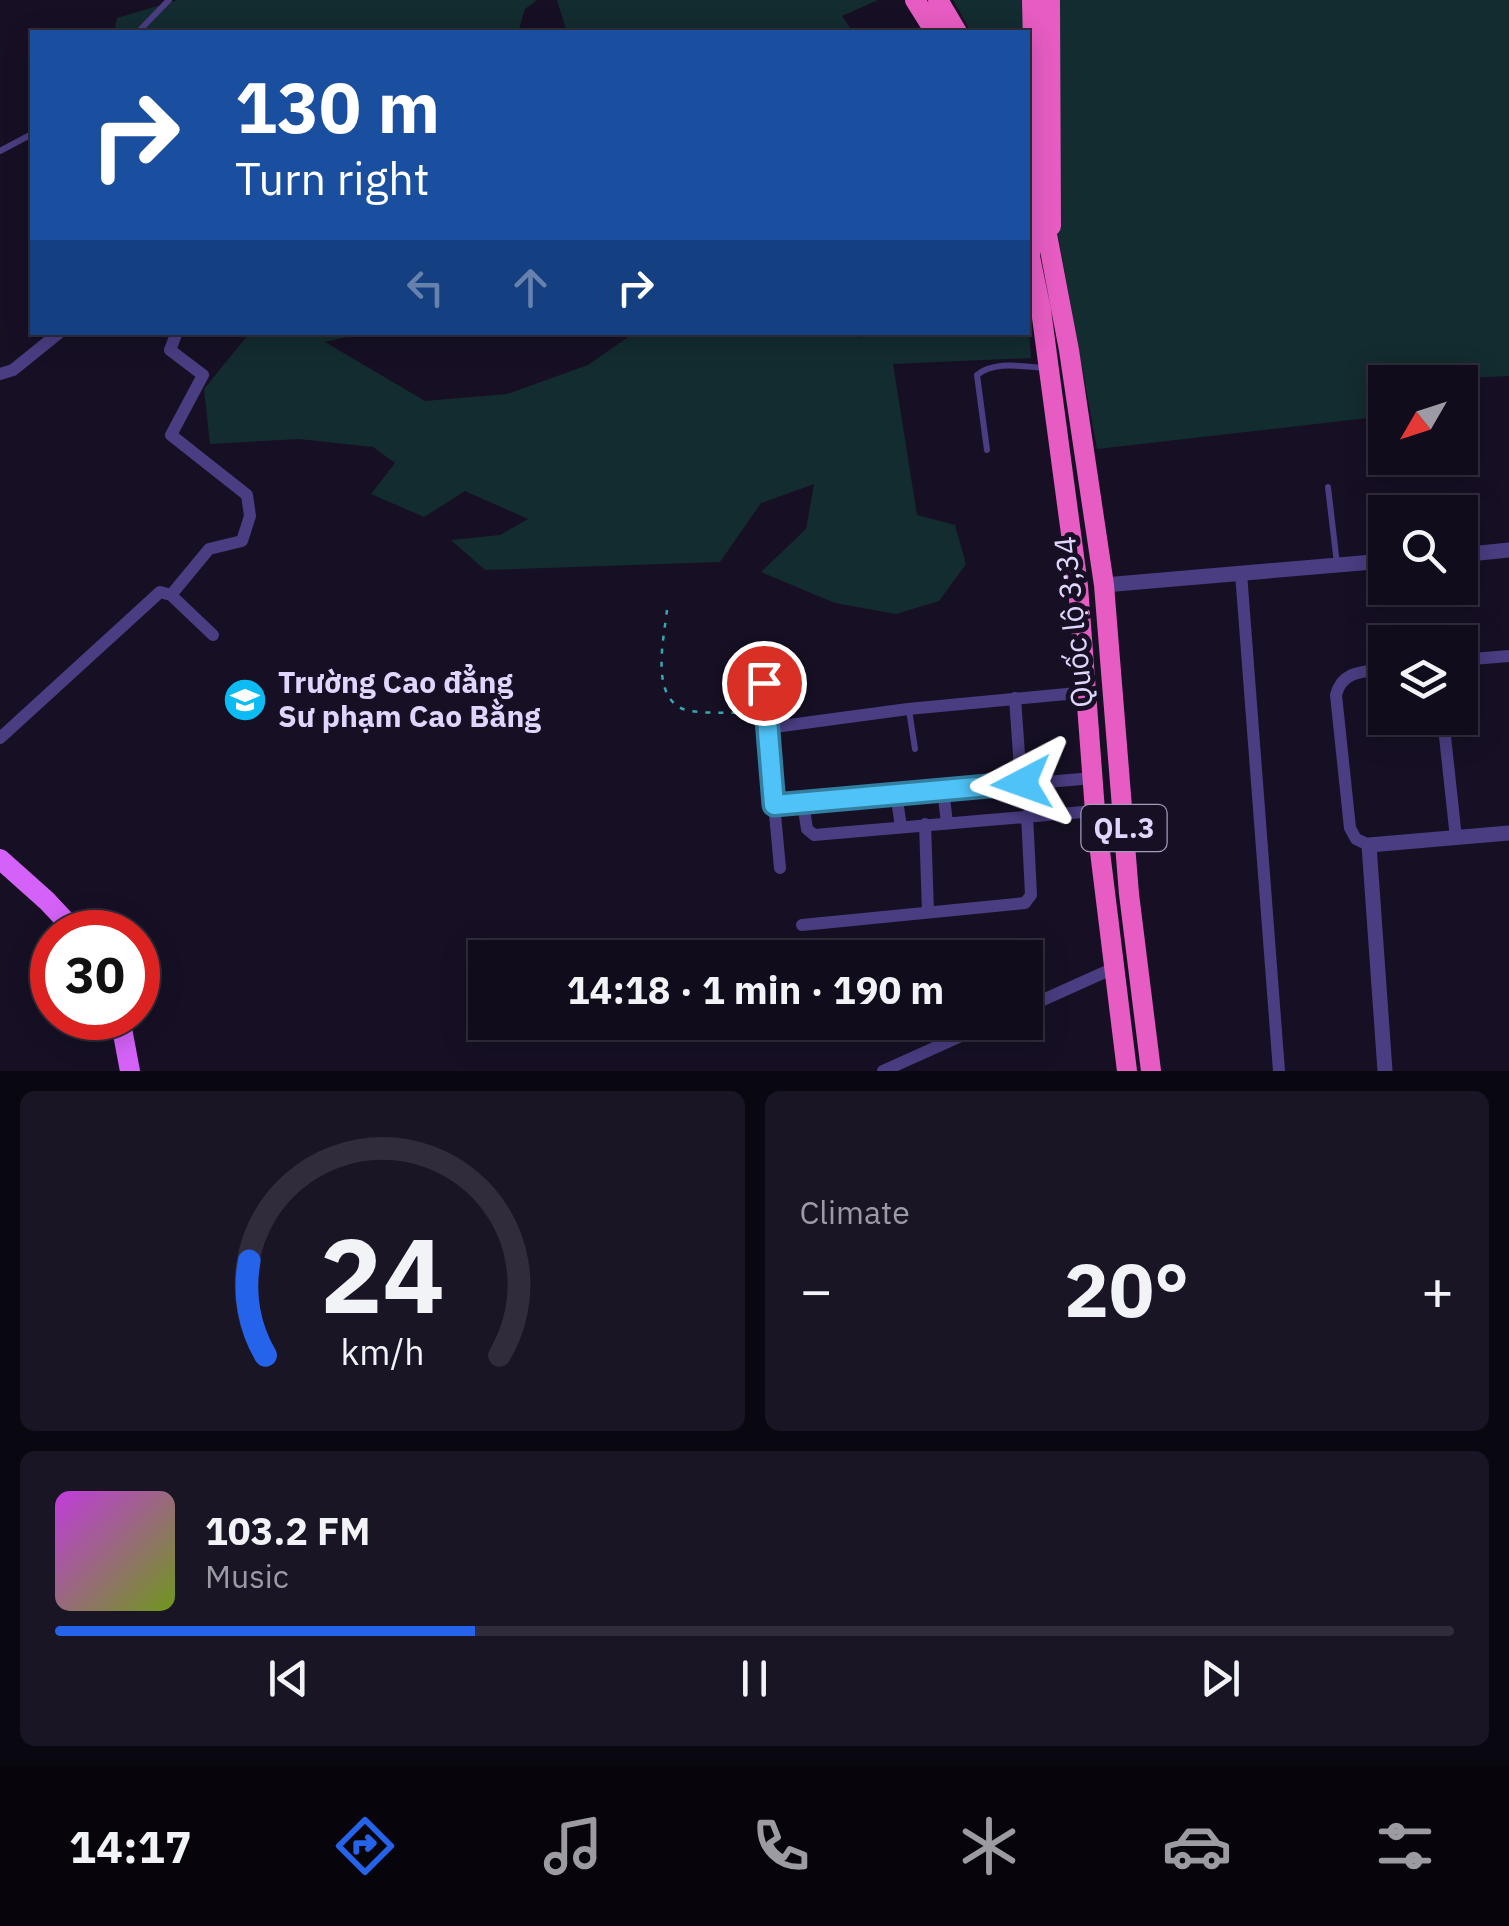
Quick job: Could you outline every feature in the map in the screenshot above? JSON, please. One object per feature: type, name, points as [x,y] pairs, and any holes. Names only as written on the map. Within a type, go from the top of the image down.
[{"type":"highway","points":[[915,0],[934,30]]},
{"type":"highway","points":[[938,0],[956,30]]},
{"type":"highway","points":[[1032,0],[1038,87],[1034,256]]},
{"type":"highway","points":[[1034,256],[1030,178],[1050,0]]},
{"type":"highway","name":"Quốc lộ 3;34","points":[[1034,256],[1078,586],[1095,811],[1126,1071]]},
{"type":"highway","name":"Quốc lộ 3;34","points":[[1034,256],[1069,350],[1104,585],[1130,894],[1152,1071]]},
{"type":"highway","points":[[1078,586],[1104,585]]},
{"type":"highway","points":[[1114,968],[1139,964]]},
{"type":"main road","points":[[0,859],[55,910]]},
{"type":"main road","points":[[124,1040],[130,1071]]},
{"type":"street","points":[[0,374],[13,370],[56,335]]},
{"type":"street","points":[[171,595],[209,549],[242,541],[250,516],[247,496],[171,434],[202,375],[170,350],[177,335]]},
{"type":"street","points":[[1478,553],[1509,550]]},
{"type":"street","points":[[1104,585],[1368,562]]},
{"type":"street","points":[[1242,573],[1279,1071]]},
{"type":"street","points":[[0,738],[156,595],[171,595],[212,635]]},
{"type":"street","points":[[1478,659],[1509,656]]},
{"type":"street","points":[[1368,672],[1352,674],[1341,682],[1336,695],[1350,828],[1356,839],[1369,845],[1509,834]]},
{"type":"street","points":[[764,683],[780,868]]},
{"type":"street","points":[[767,721],[1088,692]]},
{"type":"street","points":[[1015,698],[1022,783]]},
{"type":"street","points":[[1445,735],[1456,838]]},
{"type":"street","points":[[774,805],[1093,778]]},
{"type":"street","points":[[942,788],[946,822]]},
{"type":"street","points":[[896,793],[901,827]]},
{"type":"street","points":[[803,803],[807,828],[814,835],[1095,811]]},
{"type":"street","points":[[802,925],[1022,904],[1030,895],[1028,815]]},
{"type":"street","points":[[925,824],[928,912]]},
{"type":"street","points":[[1369,845],[1385,1071]]},
{"type":"street","points":[[1043,1000],[1114,968]]},
{"type":"street","points":[[884,1071],[952,1040]]},
{"type":"lane","points":[[140,30],[169,0]]},
{"type":"lane","points":[[0,150],[30,135]]},
{"type":"lane","points":[[987,450],[976,375],[1002,366],[1048,368]]},
{"type":"lane","points":[[1328,487],[1338,565]]},
{"type":"lane","points":[[908,709],[915,749]]},
{"type":"path","points":[[667,610],[664,685],[676,704],[686,710],[767,721]]},
{"type":"green space","points":[[178,0],[537,0],[525,9],[519,30],[114,30],[117,18]]},
{"type":"green space","points":[[557,0],[878,0],[842,16],[852,30],[566,30]]},
{"type":"green space","points":[[953,0],[1028,0],[1028,30],[970,30]]},
{"type":"green space","points":[[1054,0],[1509,0],[1509,376],[1478,378],[1478,365],[1368,365],[1368,418],[1097,449],[1057,230]]},
{"type":"green space","points":[[248,335],[355,335],[325,342],[425,401],[507,394],[588,365],[631,335],[1029,335],[1031,358],[893,364],[917,515],[955,525],[966,564],[939,601],[896,614],[835,603],[761,572],[806,529],[814,484],[761,503],[720,562],[485,570],[451,540],[500,535],[528,519],[465,491],[424,517],[371,494],[395,463],[373,447],[299,439],[210,444],[204,389]]},
{"type":"place","name":"Trường Cao đẳng Sư phạm Cao Bằng","points":[[245,700]]},
{"type":"route","points":[[764,683],[774,805],[1022,783]]}]
